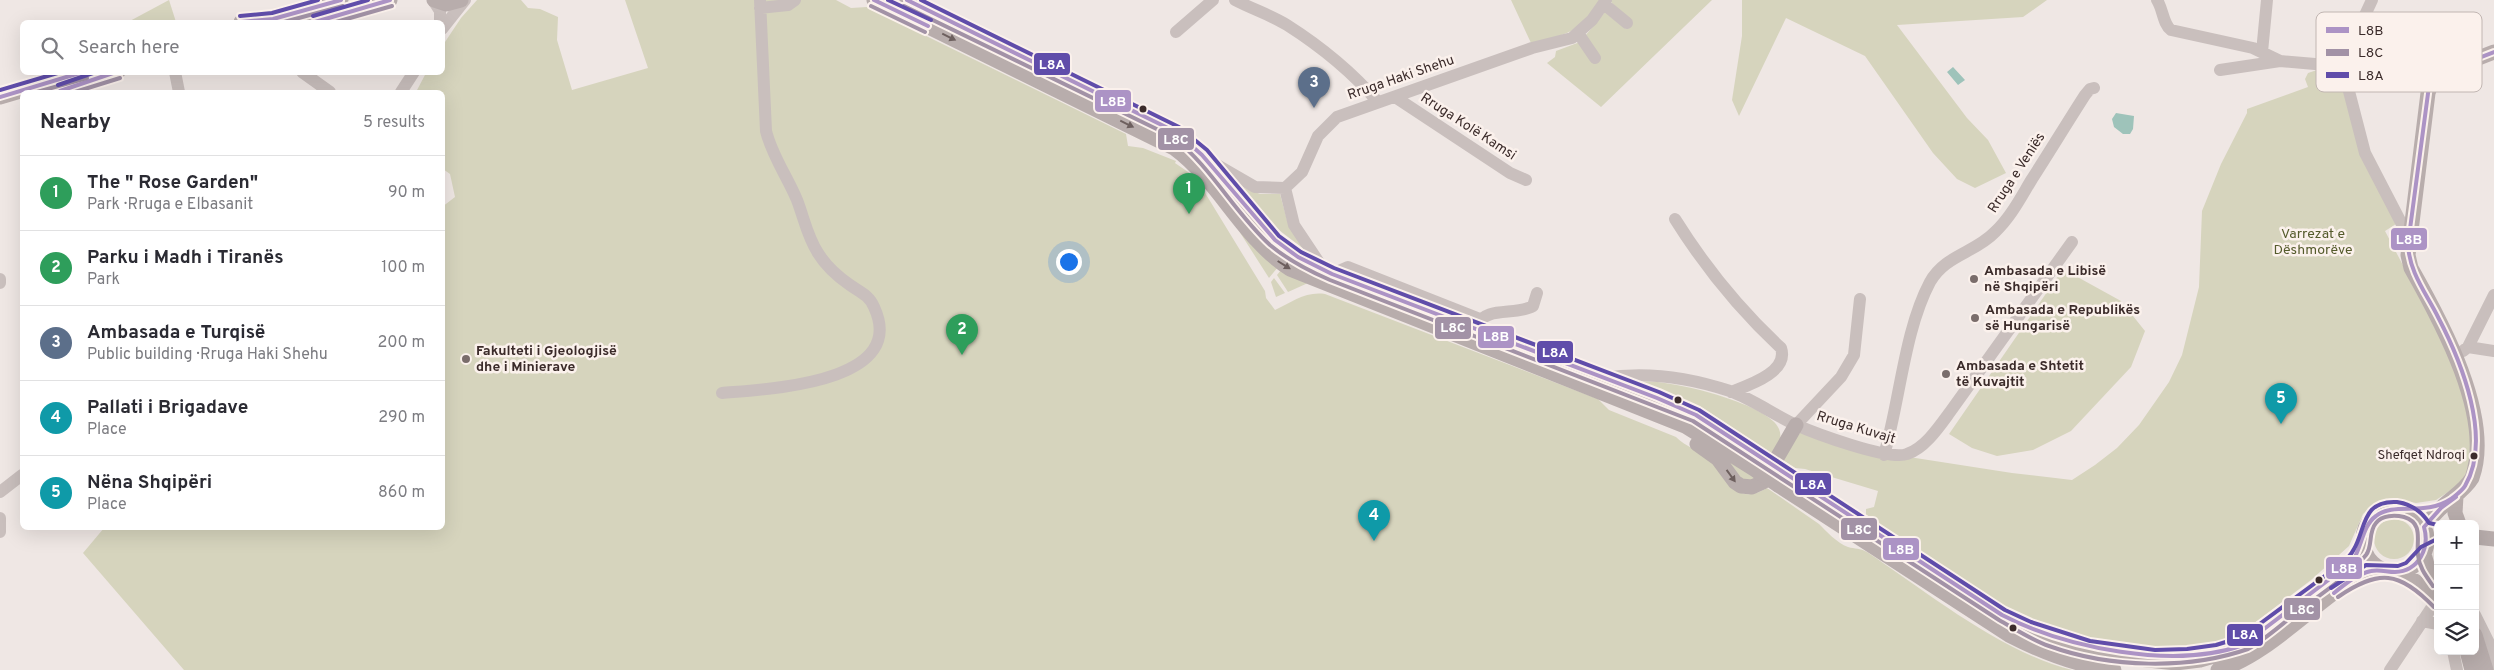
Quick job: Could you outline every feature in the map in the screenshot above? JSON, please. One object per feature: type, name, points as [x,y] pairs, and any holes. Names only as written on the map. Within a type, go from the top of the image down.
[{"type":"main road","points":[[257,20],[273,18],[341,0]]},
{"type":"main road","points":[[319,20],[390,0]]},
{"type":"main road","points":[[433,0],[446,4],[461,0]]},
{"type":"main road","points":[[874,0],[1174,148],[1200,171],[1254,240],[1273,258],[1290,269],[1653,413],[1699,433],[1761,465]]},
{"type":"main road","points":[[907,0],[1158,123],[1191,143],[1208,160],[1268,234],[1287,250],[1328,272],[1479,324],[1602,378],[1657,398],[1696,415],[1761,465],[2009,635],[2040,650],[2072,662],[2114,670]]},
{"type":"main road","points":[[2482,57],[2494,52]]},
{"type":"main road","points":[[24,90],[75,75]]},
{"type":"main road","points":[[61,90],[109,75]]},
{"type":"main road","points":[[0,97],[20,91]]},
{"type":"main road","points":[[2428,92],[2408,236],[2408,255],[2411,268],[2463,351],[2480,414],[2482,438],[2477,468],[2467,485],[2451,500],[2429,529],[2427,540],[2429,550],[2428,568],[2434,576]]},
{"type":"main road","points":[[0,107],[20,102]]},
{"type":"main road","points":[[1653,413],[1718,459],[1735,482],[1746,488],[1763,482],[1796,425]]},
{"type":"main road","points":[[1782,479],[2032,632],[2079,650],[2163,663],[2200,660],[2224,654],[2246,643],[2358,556],[2366,528],[2375,516],[2389,509],[2418,510],[2451,500]]},
{"type":"main road","points":[[2451,500],[2458,520]]},
{"type":"main road","points":[[2404,510],[2429,529]]},
{"type":"main road","points":[[2363,543],[2371,562],[2415,581],[2434,599]]},
{"type":"main road","points":[[2218,670],[2231,668],[2262,648],[2355,578],[2368,572],[2391,571],[2414,566],[2429,550]]},
{"type":"main road","points":[[2479,648],[2486,670]]},
{"type":"main road","points":[[2462,655],[2462,670]]},
{"type":"main road","points":[[2468,655],[2472,670]]},
{"type":"street","points":[[433,0],[440,11],[440,20]]},
{"type":"street","points":[[445,25],[465,0]]},
{"type":"street","points":[[722,393],[795,386],[839,374],[869,354],[876,346],[879,333],[875,308],[870,299],[828,268],[817,253],[810,239],[797,201],[770,147],[766,131],[760,4],[788,5],[795,0]]},
{"type":"street","points":[[1176,32],[1213,0]]},
{"type":"street","points":[[1235,0],[1286,25],[1308,40],[1350,73],[1378,102]]},
{"type":"street","points":[[2158,0],[2167,27],[2171,30],[2236,44],[2262,52],[2280,61]]},
{"type":"street","points":[[2262,52],[2267,0]]},
{"type":"street","points":[[2367,12],[2372,0]]},
{"type":"street","points":[[1595,58],[1578,33],[1592,20],[1605,2],[1627,23]]},
{"type":"street","name":"Rruga Haki Shehu","points":[[1284,188],[1302,172],[1318,136],[1328,124],[1347,112],[1395,97],[1532,48],[1572,38],[1578,33]]},
{"type":"street","points":[[2220,70],[2280,61],[2316,64]]},
{"type":"street","points":[[176,75],[179,90]]},
{"type":"street","points":[[306,75],[327,90]]},
{"type":"street","points":[[402,90],[412,75]]},
{"type":"street","name":"Rruga e Veniës","points":[[1884,455],[1893,425],[1913,327],[1935,274],[1949,260],[1996,232],[2012,211],[2085,95],[2090,89],[2094,88]]},
{"type":"street","points":[[2348,92],[2365,153],[2408,236]]},
{"type":"street","name":"Rruga Kolë Kamsi","points":[[1395,97],[1510,172],[1526,180]]},
{"type":"street","points":[[1208,160],[1255,187],[1284,188],[1294,224],[1328,272]]},
{"type":"street","points":[[1675,219],[1709,271],[1739,307],[1781,348],[1784,355],[1781,363],[1774,369],[1750,385],[1731,392]]},
{"type":"street","name":"Rruga Kuvajt","points":[[1602,378],[1626,374],[1652,374],[1686,380],[1731,392],[1796,425],[1884,455],[1896,456],[1907,454],[1917,448],[1940,425],[2072,242]]},
{"type":"street","points":[[1479,324],[1493,313],[1527,309],[1533,306],[1537,293]]},
{"type":"street","points":[[2494,295],[2463,351],[2494,351]]},
{"type":"street","name":"Rruga Kuvajt","points":[[1796,425],[1841,377],[1854,356],[1860,299]]},
{"type":"street","points":[[0,492],[20,477]]},
{"type":"street","points":[[0,518],[0,532]]},
{"type":"street","points":[[2390,670],[2434,606]]},
{"type":"street","points":[[2422,621],[2434,623]]},
{"type":"street","points":[[2479,623],[2489,643],[2494,665]]},
{"type":"street","points":[[2454,655],[2457,670]]},
{"type":"green space","points":[[169,0],[175,20],[132,20]]},
{"type":"green space","points":[[477,0],[521,0],[528,8],[540,9],[558,17],[557,40],[572,90],[648,68],[625,0],[836,0],[851,8],[867,7],[1126,134],[1128,146],[1143,148],[1176,161],[1175,163],[1191,174],[1199,183],[1265,291],[1266,298],[1275,310],[1305,296],[1318,293],[1325,294],[1598,399],[1609,410],[1676,437],[1701,453],[1709,459],[1727,482],[1739,492],[1747,494],[1756,493],[1767,488],[1819,524],[1840,543],[1867,552],[1992,636],[2046,662],[2072,670],[184,670],[83,553],[102,530],[445,530],[445,205],[455,197],[450,174],[445,170],[445,90],[417,90],[425,75],[445,75],[445,42],[461,18]]},
{"type":"green space","points":[[1511,0],[1600,0],[1585,20],[1571,31],[1531,43]]},
{"type":"green space","points":[[1611,0],[1712,0],[1601,107],[1547,63],[1555,57],[1556,51],[1580,42],[1605,12],[1626,29],[1631,23]]},
{"type":"green space","points":[[1742,0],[2047,0],[2023,17],[1897,25],[1967,118],[1988,140],[2006,173],[1975,188],[1957,179],[1933,153],[1865,56],[1786,18],[1739,116],[1732,100],[1742,36]]},
{"type":"green space","name":"Varrezat e Dëshmorëve","points":[[2316,70],[2316,92],[2344,92],[2396,224],[2385,231],[2461,376],[2474,456],[2464,477],[2457,486],[2436,500],[2416,503],[2393,498],[2382,500],[2363,514],[2349,546],[2311,580],[2240,634],[2210,647],[2173,653],[2104,646],[2070,638],[2013,612],[1866,515],[1866,509],[1874,507],[1878,491],[1805,469],[1795,468],[1779,458],[1801,432],[1909,457],[2072,480],[2095,465],[2117,448],[2139,425],[2169,382],[2182,355],[2199,287],[2202,211],[2221,164],[2247,113],[2247,109],[2308,87],[2305,79],[2308,73]]},
{"type":"green space","points":[[1242,187],[1260,194],[1280,194],[1287,220],[1305,250],[1275,227]]},
{"type":"green space","points":[[1239,231],[1278,267],[1269,278]]},
{"type":"green space","points":[[2063,269],[2121,301],[2145,331],[2131,367],[2071,431],[2033,450],[1997,456],[1972,448],[1949,434]]},
{"type":"green space","points":[[1281,270],[1308,283],[1288,292],[1277,275]]},
{"type":"green space","points":[[1274,278],[1285,293],[1276,297],[1271,282]]},
{"type":"green space","points":[[1641,382],[1672,384],[1693,389],[1738,402],[1757,411],[1772,420],[1779,429],[1780,439],[1774,455],[1703,408]]},
{"type":"green space","points":[[1718,453],[1758,480],[1747,484]]},
{"type":"green space","points":[[2390,519],[2398,519],[2405,522],[2411,528],[2414,539],[2411,550],[2405,556],[2398,559],[2390,559],[2383,556],[2377,550],[2374,543],[2374,535],[2377,528],[2383,522]]},
{"type":"water","points":[[1953,67],[1965,80],[1958,85],[1947,72]]},
{"type":"water","points":[[2116,113],[2134,116],[2133,129],[2130,134],[2123,134],[2114,127],[2112,119]]},
{"type":"transit line","name":"L8A","points":[[240,16],[272,13],[318,0]]},
{"type":"transit line","name":"L8B","points":[[262,20],[273,19],[341,0]]},
{"type":"transit line","name":"L8A","points":[[313,16],[368,0]]},
{"type":"transit line","name":"L8B","points":[[322,20],[390,0]]},
{"type":"transit line","name":"L8B","points":[[874,0],[928,26]]},
{"type":"transit line","name":"L8A","points":[[888,0],[931,20]]},
{"type":"transit line","name":"L8B","points":[[907,0],[1176,132],[1202,155],[1275,240],[1298,257],[1332,274],[1657,398],[1696,415],[2002,615],[2028,627],[2088,646],[2153,655],[2185,656],[2215,652],[2243,645],[2352,562],[2368,525],[2376,516],[2392,510],[2431,507],[2441,504],[2451,499],[2465,486],[2473,467],[2476,446],[2471,400],[2456,355],[2411,264],[2408,244],[2428,92]]},
{"type":"transit line","name":"L8A","points":[[921,0],[1179,127],[1207,150],[1279,236],[1301,252],[1334,268],[1659,392],[1699,410],[2005,610],[2031,622],[2090,641],[2155,650],[2187,649],[2216,645],[2242,637],[2343,562],[2354,549],[2371,510],[2377,506],[2386,503],[2402,503],[2416,509],[2429,523],[2434,524]]},
{"type":"transit line","name":"L8C","points":[[291,20],[343,6]]},
{"type":"transit line","name":"L8C","points":[[343,20],[392,6]]},
{"type":"transit line","name":"L8C","points":[[871,6],[925,32]]},
{"type":"transit line","name":"L8C","points":[[904,6],[1173,137],[1200,162],[1257,232],[1270,245],[1299,265],[1330,280],[1693,421],[1999,620],[2030,638],[2049,646],[2097,659],[2149,664],[2200,660],[2225,656],[2248,649],[2268,636],[2359,563],[2368,551],[2372,531],[2376,523],[2382,518],[2389,516],[2404,517],[2410,520],[2417,528],[2420,564],[2433,586]]},
{"type":"transit line","name":"L8B","points":[[2482,57],[2494,52]]},
{"type":"transit line","name":"L8A","points":[[0,90],[51,75]]},
{"type":"transit line","name":"L8B","points":[[23,90],[73,75]]},
{"type":"transit line","name":"L8A","points":[[58,85],[87,75]]},
{"type":"transit line","name":"L8B","points":[[63,90],[107,75]]},
{"type":"transit line","name":"L8C","points":[[44,90],[87,78]]},
{"type":"transit line","name":"L8C","points":[[81,90],[120,78]]},
{"type":"transit line","name":"L8B","points":[[0,97],[20,91]]},
{"type":"transit line","name":"L8B","points":[[2334,593],[2351,580],[2366,572],[2377,570],[2395,572],[2410,568],[2421,557],[2424,550],[2424,527],[2441,508],[2456,497]]},
{"type":"transit line","name":"L8A","points":[[2331,588],[2366,565],[2398,566],[2406,563],[2421,547],[2434,540]]},
{"type":"transit line","name":"L8C","points":[[2338,597],[2365,582],[2377,578],[2388,578],[2410,586],[2434,607]]},
{"type":"place","name":"Ambasada e Turqisë","points":[[1314,108]]},
{"type":"place","name":"The \" Rose Garden\"","points":[[1189,214]]},
{"type":"place","name":"Ambasada e Libisë në Shqipëri","points":[[1974,279]]},
{"type":"place","name":"Ambasada e Republikës së Hungarisë","points":[[1975,318]]},
{"type":"place","name":"Parku i Madh i Tiranës","points":[[962,355]]},
{"type":"place","name":"Fakulteti i Gjeologjisë dhe i Minierave","points":[[466,359]]},
{"type":"place","name":"Ambasada e Shtetit të Kuvajtit","points":[[1946,374]]},
{"type":"place","name":"Nëna Shqipëri","points":[[2281,424]]},
{"type":"place","name":"Shefqet Ndroqi","points":[[2474,456]]},
{"type":"place","name":"Pallati i Brigadave","points":[[1374,541]]}]
